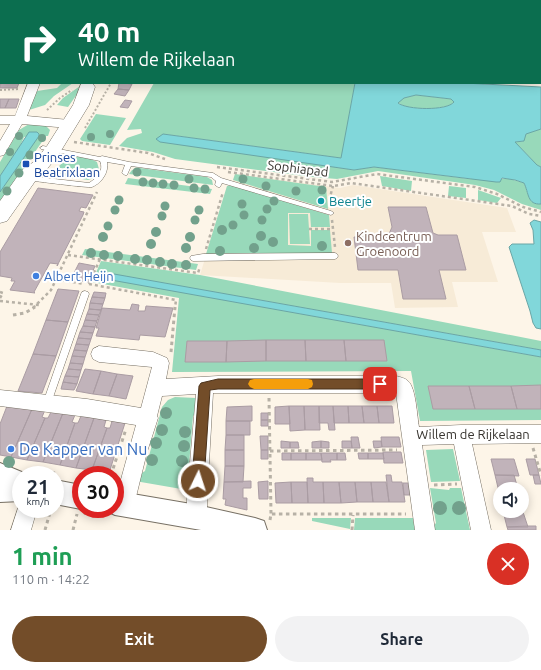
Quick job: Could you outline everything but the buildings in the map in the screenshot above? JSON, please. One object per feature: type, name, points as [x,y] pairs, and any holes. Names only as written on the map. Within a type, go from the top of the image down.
[{"type":"main road","points":[[0,216],[28,176],[41,165],[48,149],[64,124],[81,105],[84,86]]},
{"type":"street","points":[[0,151],[22,114],[33,86]]},
{"type":"street","points":[[0,120],[32,120],[64,124]]},
{"type":"street","points":[[99,354],[153,360],[161,363],[149,418],[128,485],[124,492]]},
{"type":"street","name":"Willem de Rijkelaan","points":[[156,388],[218,384],[396,384],[402,387],[405,393],[411,423],[412,443],[461,434],[535,434]]},
{"type":"street","points":[[197,517],[204,386]]},
{"type":"street","points":[[0,398],[47,403],[149,418]]},
{"type":"street","points":[[461,434],[481,530]]},
{"type":"street","points":[[412,443],[424,522]]},
{"type":"street","points":[[0,475],[12,480]]},
{"type":"street","points":[[0,490],[12,489]]},
{"type":"street","points":[[124,509],[197,517],[265,522]]},
{"type":"street","points":[[21,530],[24,518]]},
{"type":"lane","points":[[48,149],[129,164],[213,175],[218,182],[226,181],[331,213]]},
{"type":"lane","points":[[28,176],[90,185],[98,181],[106,169],[102,158]]},
{"type":"lane","points":[[125,173],[129,164]]},
{"type":"lane","points":[[193,258],[335,256]]},
{"type":"lane","points":[[47,403],[85,294]]},
{"type":"path","points":[[0,90],[33,86]]},
{"type":"path","points":[[47,110],[60,98],[84,86]]},
{"type":"path","points":[[72,142],[148,153],[169,160]]},
{"type":"path","points":[[140,156],[165,163]]},
{"type":"path","name":"Sophiapad","points":[[216,167],[332,182],[377,174],[468,186],[497,194],[523,207],[541,212]]},
{"type":"path","name":"Sophiapad","points":[[215,170],[333,186],[356,184],[512,206],[530,214],[541,216]]},
{"type":"path","points":[[68,255],[198,273],[229,172]]},
{"type":"path","points":[[13,315],[20,315],[33,310],[51,290],[99,189],[90,185]]},
{"type":"path","points":[[309,229],[333,229]]},
{"type":"path","points":[[89,284],[100,260]]},
{"type":"path","points":[[55,279],[176,300],[170,358],[161,363]]},
{"type":"path","points":[[0,292],[3,293],[0,298]]},
{"type":"path","points":[[0,301],[39,305]]},
{"type":"path","points":[[269,384],[270,450],[265,522],[353,515],[424,522]]},
{"type":"path","points":[[114,466],[130,415]]},
{"type":"path","points":[[535,434],[541,475]]},
{"type":"path","points":[[270,450],[412,443]]},
{"type":"path","points":[[418,485],[471,484]]},
{"type":"path","points":[[352,530],[353,515]]},
{"type":"path","points":[[45,530],[48,518]]},
{"type":"path","points":[[73,530],[74,518]]},
{"type":"shaded area","name":"Kindcentrum Groenoord","points":[[235,174],[340,188],[353,185],[507,208],[516,232],[482,232],[498,282],[452,282],[458,307],[395,308],[391,283],[340,283],[200,275],[227,186],[231,186]]},
{"type":"green space","points":[[61,84],[72,84],[54,96],[45,105],[29,110],[37,91],[57,88]]},
{"type":"green space","points":[[153,84],[355,84],[342,157],[340,158],[163,134],[304,162],[354,170],[374,167],[470,179],[510,179],[524,183],[529,197],[536,204],[541,204],[541,210],[522,204],[494,190],[475,185],[378,171],[337,179],[175,159],[153,152],[119,146],[127,138],[142,133],[141,129],[127,130]]},
{"type":"green space","points":[[80,86],[78,89],[80,90],[68,107],[57,105],[63,98]]},
{"type":"green space","points":[[416,95],[451,99],[454,102],[443,107],[426,109],[409,107],[398,102],[404,98]]},
{"type":"green space","points":[[96,114],[126,118],[110,145],[82,141],[80,139]]},
{"type":"green space","points":[[29,124],[46,126],[50,130],[48,136],[46,136],[28,162],[26,161],[22,166],[27,167],[0,207],[0,192],[39,134],[24,137],[20,146],[0,176],[0,162],[19,130]]},
{"type":"green space","points":[[541,129],[541,167],[537,165],[515,142],[524,141],[525,135],[529,132]]},
{"type":"green space","points":[[70,155],[91,159],[97,162],[99,169],[94,178],[88,180],[52,174]]},
{"type":"green space","points":[[140,168],[207,177],[212,180],[213,185],[129,174],[132,170]]},
{"type":"green space","points":[[235,174],[326,187],[328,209],[233,180]]},
{"type":"green space","points":[[380,176],[412,181],[411,191],[382,186]]},
{"type":"green space","points":[[128,178],[212,189],[210,194],[125,184]]},
{"type":"green space","points":[[231,185],[329,215],[330,227],[311,227],[310,213],[288,213],[288,245],[311,246],[311,230],[330,230],[332,253],[206,254],[227,186]]},
{"type":"green space","points":[[449,186],[466,188],[466,198],[448,196]]},
{"type":"green space","points":[[478,190],[501,198],[497,203],[478,200]]},
{"type":"green space","points":[[289,214],[308,214],[310,244],[290,244]]},
{"type":"green space","points":[[85,249],[198,264],[196,270],[82,255]]},
{"type":"green space","points":[[101,261],[200,275],[541,341],[541,350],[122,276],[110,279],[541,357],[541,420],[420,421],[411,371],[172,372],[179,298],[92,282]]},
{"type":"green space","points":[[175,397],[196,398],[199,411],[193,416],[187,490],[135,481],[137,476],[145,471],[162,407],[168,400]]},
{"type":"green space","points":[[453,449],[460,481],[431,482],[426,450]]},
{"type":"green space","points":[[430,488],[449,490],[450,488],[461,488],[470,530],[430,530],[436,523]]},
{"type":"green space","points":[[312,518],[351,518],[350,529],[312,521]]},
{"type":"green space","points":[[355,518],[413,518],[415,530],[354,530]]},
{"type":"water","points":[[355,84],[483,84],[541,87],[541,129],[526,134],[524,141],[515,142],[537,165],[541,167],[541,204],[533,203],[529,198],[524,183],[515,180],[502,178],[500,182],[496,182],[374,167],[354,170],[160,142],[156,139],[163,134],[341,158]],"holes":[[[416,95],[451,99],[454,102],[450,105],[436,108],[410,107],[398,103],[404,98]]]},
{"type":"water","points":[[29,132],[37,132],[39,136],[0,192],[0,176]]},
{"type":"water","points":[[534,220],[541,222],[541,329],[536,328],[533,323],[509,247],[512,244],[534,244],[533,230],[530,223]]},
{"type":"water","points":[[114,274],[541,350],[541,357],[111,280],[110,276]]},
{"type":"slow traffic","points":[[254,384],[308,384]]},
{"type":"place","name":"Prinses Beatrixlaan","points":[[26,164]]},
{"type":"place","name":"Beertje","points":[[321,201]]},
{"type":"place","name":"Kindcentrum Groenoord","points":[[348,243]]},
{"type":"place","name":"Albert Heijn","points":[[36,276]]},
{"type":"place","name":"De Kapper van Nu","points":[[11,449]]},
{"type":"route","points":[[198,481],[204,386],[218,384],[380,384]]}]
